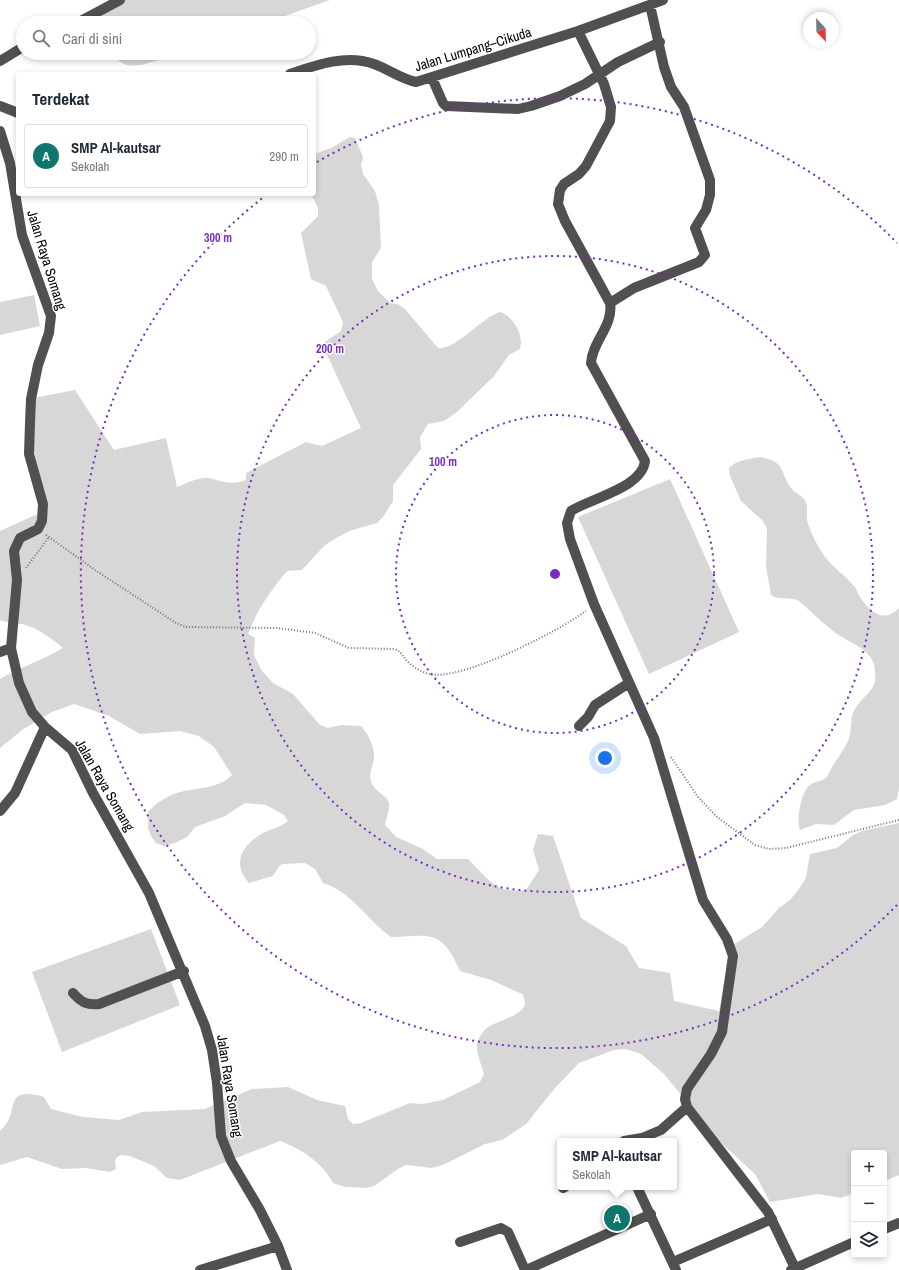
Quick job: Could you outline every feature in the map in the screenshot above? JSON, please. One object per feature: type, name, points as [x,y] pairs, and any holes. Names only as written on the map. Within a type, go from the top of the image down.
[{"type":"street","points":[[90,16],[120,0]]},
{"type":"street","name":"Jalan Lumpang–Cikuda","points":[[297,72],[334,61],[355,59],[373,64],[410,81],[416,82],[578,31],[663,0]]},
{"type":"street","points":[[610,303],[634,288],[699,262],[705,255],[695,228],[706,210],[710,195],[710,180],[684,107],[671,87],[664,67],[660,42],[650,5]]},
{"type":"street","points":[[578,31],[598,75],[604,84],[611,107],[610,120],[586,166],[579,174],[564,184],[560,190],[558,204],[565,221],[610,303],[610,316],[592,354],[592,363],[645,461],[644,468],[630,483],[576,508],[569,515],[567,523],[570,540],[594,604],[654,738],[703,900],[727,938],[733,956],[722,1032],[711,1054],[687,1089],[685,1099],[687,1107],[768,1212],[793,1269],[851,1243]]},
{"type":"street","points":[[432,78],[443,103],[446,106],[518,109],[560,96],[584,84],[618,62],[660,42]]},
{"type":"street","points":[[0,61],[16,51]]},
{"type":"street","points":[[0,106],[16,112]]},
{"type":"street","name":"Jalan Raya Somang","points":[[0,131],[10,163],[22,235],[51,316],[48,333],[38,365],[30,407],[29,454],[42,504],[42,521],[38,529],[20,538],[16,543],[14,551],[17,580],[11,648],[18,683],[32,712],[45,727],[72,750],[93,793],[149,893],[199,1007],[212,1050],[218,1083],[221,1136],[231,1161],[260,1210],[278,1246],[287,1270]]},
{"type":"street","points":[[0,652],[11,648]]},
{"type":"street","points":[[579,726],[588,717],[595,705],[629,683]]},
{"type":"street","points":[[0,811],[14,793],[45,727]]},
{"type":"street","points":[[73,993],[80,1002],[88,1005],[99,1004],[184,971]]},
{"type":"street","points":[[642,1138],[661,1130],[687,1107]]},
{"type":"street","points":[[639,1190],[675,1266],[772,1219]]},
{"type":"street","points":[[460,1242],[501,1228],[508,1232],[526,1270],[651,1214]]},
{"type":"street","points":[[887,1228],[899,1222]]},
{"type":"street","points":[[200,1270],[278,1246]]},
{"type":"path","points":[[38,529],[95,570],[176,623],[186,627],[277,628],[316,633],[349,648],[395,649],[400,651],[407,661],[416,668],[428,674],[436,675],[458,672],[527,645],[579,616],[594,604]]},
{"type":"path","points":[[17,580],[49,537]]},
{"type":"path","points":[[669,754],[698,797],[717,816],[755,845],[769,849],[786,848],[899,820]]},
{"type":"shaded area","points":[[122,0],[330,0],[285,16],[102,16],[102,11]]},
{"type":"shaded area","points":[[118,60],[157,60],[142,65],[133,66]]},
{"type":"shaded area","points":[[350,137],[355,138],[363,157],[361,165],[363,174],[375,191],[379,205],[381,248],[372,262],[372,279],[378,291],[390,303],[398,304],[405,309],[438,348],[445,348],[452,344],[485,320],[500,312],[505,314],[514,322],[521,338],[521,344],[520,349],[509,355],[494,376],[457,412],[444,421],[428,424],[420,437],[421,449],[393,485],[393,501],[383,517],[377,523],[349,531],[331,541],[324,546],[302,570],[287,571],[281,578],[260,609],[248,634],[255,638],[254,655],[262,671],[273,683],[293,694],[320,725],[328,728],[341,725],[361,726],[372,744],[374,753],[370,778],[375,788],[388,801],[389,809],[385,825],[396,837],[423,849],[437,859],[468,859],[493,884],[506,890],[515,891],[526,890],[539,870],[533,850],[538,834],[553,836],[581,918],[626,946],[639,968],[670,973],[674,1001],[719,1011],[731,946],[762,927],[779,908],[790,900],[806,878],[810,854],[837,848],[853,835],[862,831],[899,823],[899,1175],[887,1180],[887,1150],[851,1150],[851,1194],[841,1198],[818,1194],[770,1202],[755,1174],[718,1140],[664,1074],[641,1054],[626,1049],[614,1050],[579,1063],[555,1088],[526,1124],[502,1140],[485,1144],[445,1164],[432,1168],[406,1165],[374,1186],[366,1188],[345,1187],[333,1183],[323,1169],[310,1157],[296,1148],[280,1141],[180,1180],[167,1178],[154,1166],[130,1156],[121,1155],[117,1157],[115,1161],[116,1169],[110,1172],[86,1168],[62,1169],[27,1157],[0,1165],[0,1131],[6,1124],[17,1098],[22,1095],[30,1094],[44,1097],[51,1109],[83,1117],[119,1120],[142,1112],[205,1109],[252,1089],[288,1087],[317,1100],[345,1106],[348,1119],[353,1124],[361,1123],[410,1103],[422,1104],[443,1100],[480,1082],[484,1074],[477,1049],[480,1036],[487,1028],[514,1016],[524,1007],[525,1001],[522,994],[491,980],[460,971],[447,948],[434,938],[426,936],[391,937],[351,899],[333,887],[323,883],[315,869],[305,863],[283,864],[279,866],[273,876],[249,883],[243,875],[240,861],[246,847],[258,836],[288,821],[284,815],[266,805],[245,803],[225,816],[195,827],[187,837],[175,843],[164,846],[156,843],[148,828],[148,812],[154,806],[165,798],[184,791],[213,786],[226,780],[232,775],[214,747],[199,736],[180,731],[140,734],[109,716],[74,704],[52,712],[22,730],[0,748],[0,679],[63,648],[49,637],[33,628],[22,624],[0,620],[0,531],[46,510],[31,437],[34,398],[75,390],[114,450],[166,438],[177,487],[200,478],[208,478],[230,483],[240,482],[246,480],[246,473],[306,442],[322,446],[361,428],[322,344],[341,331],[343,322],[326,286],[311,279],[301,233],[318,216],[318,208],[312,196],[316,196],[316,153],[331,148]]},
{"type":"shaded area","points":[[34,295],[40,326],[0,335],[0,302]]},
{"type":"shaded area","points":[[760,457],[769,459],[779,465],[792,489],[806,501],[808,524],[819,548],[829,561],[855,587],[860,597],[868,607],[883,616],[893,613],[899,608],[899,788],[897,799],[885,805],[854,810],[834,825],[816,824],[800,830],[800,806],[807,788],[827,777],[831,768],[845,747],[850,735],[854,711],[872,689],[874,684],[875,667],[871,658],[864,650],[843,638],[799,601],[777,598],[771,595],[766,567],[767,529],[763,521],[741,501],[730,476],[729,468],[739,462]]},
{"type":"shaded area","points":[[670,479],[739,632],[649,674],[578,517]]},
{"type":"shaded area","points":[[151,929],[180,1005],[62,1052],[32,972]]},
{"type":"place","name":"SMP Al-kautsar","points":[[617,1218]]}]
